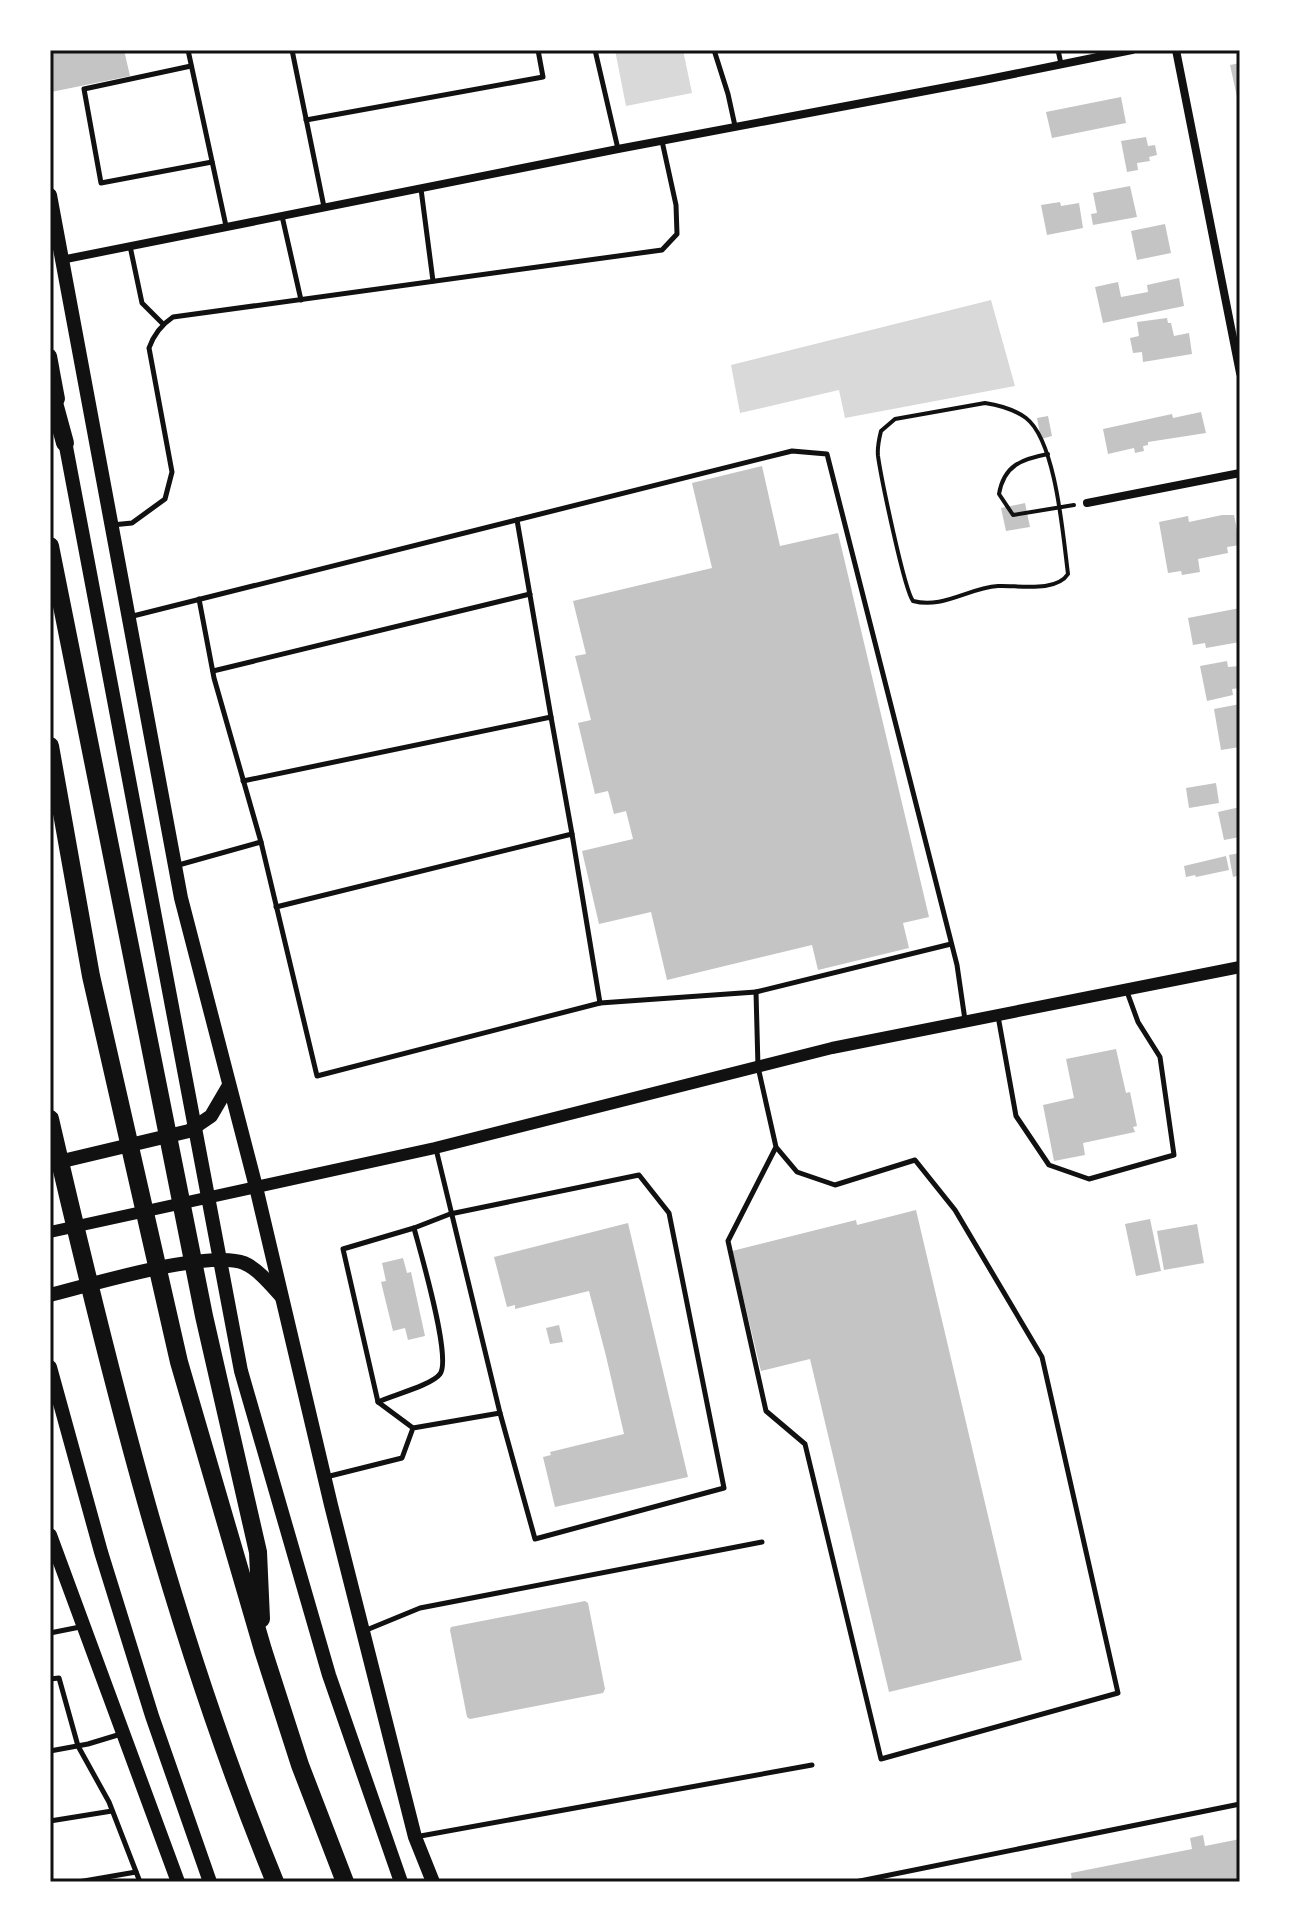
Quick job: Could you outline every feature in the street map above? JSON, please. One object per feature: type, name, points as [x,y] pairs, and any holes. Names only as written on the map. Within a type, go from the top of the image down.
[{"type":"highway","points":[[50,388],[65,443]]},
{"type":"highway","points":[[50,546],[204,1316],[258,1552],[263,1650]]},
{"type":"highway","points":[[50,746],[91,976],[179,1362],[263,1650],[300,1765],[345,1882]]},
{"type":"highway","points":[[50,1119],[91,1298],[160,1553],[225,1754],[275,1882]]},
{"type":"main road","points":[[50,195],[175,866],[415,1837],[433,1882]]},
{"type":"main road","points":[[50,356],[241,1371],[329,1675],[401,1882]]},
{"type":"main road","points":[[50,1164],[189,1131],[211,1116],[228,1087]]},
{"type":"main road","points":[[50,1295],[134,1273],[216,1259],[245,1263],[281,1296]]},
{"type":"main road","points":[[50,1367],[115,1597],[152,1716],[210,1882]]},
{"type":"main road","points":[[50,1535],[54,1562],[83,1626],[178,1882]]},
{"type":"street","points":[[61,260],[1132,50]]},
{"type":"street","points":[[1176,50],[1240,373]]},
{"type":"street","points":[[1082,504],[1240,473]]},
{"type":"street","points":[[50,1232],[435,1148],[832,1048],[1240,967]]},
{"type":"lane","points":[[188,50],[226,227]]},
{"type":"lane","points":[[292,50],[324,208]]},
{"type":"lane","points":[[306,120],[543,77],[538,50]]},
{"type":"lane","points":[[595,50],[618,149]]},
{"type":"lane","points":[[714,50],[735,127]]},
{"type":"lane","points":[[1058,50],[1061,65]]},
{"type":"lane","points":[[191,66],[84,89],[101,183],[212,162]]},
{"type":"lane","points":[[111,525],[132,523],[165,499],[172,472],[149,348],[163,324],[173,317],[662,250],[677,234],[676,205],[662,141]]},
{"type":"lane","points":[[421,188],[433,281]]},
{"type":"lane","points":[[282,216],[301,300]]},
{"type":"lane","points":[[130,246],[142,303],[163,324]]},
{"type":"lane","points":[[128,618],[792,451],[827,454],[951,944],[965,1022]]},
{"type":"lane","points":[[517,520],[600,1003]]},
{"type":"lane","points":[[213,671],[530,594]]},
{"type":"lane","points":[[199,599],[213,671],[261,842],[317,1076],[600,1003],[756,992],[951,944]]},
{"type":"lane","points":[[243,781],[551,717]]},
{"type":"lane","points":[[276,907],[572,834]]},
{"type":"lane","points":[[175,866],[261,842]]},
{"type":"lane","points":[[997,1015],[1016,1116],[1049,1165],[1089,1179],[1174,1155],[1160,1057],[1138,1022],[1126,989]]},
{"type":"lane","points":[[756,992],[758,1067],[776,1147],[797,1172],[835,1185],[915,1160],[955,1210],[1042,1357],[1118,1693],[881,1759],[805,1444],[766,1411],[728,1241],[776,1147]]},
{"type":"lane","points":[[435,1148],[450,1214],[500,1413],[535,1539],[724,1488],[669,1213],[639,1175],[450,1214],[343,1249],[378,1402],[413,1428],[500,1413]]},
{"type":"lane","points":[[378,1402],[431,1381],[440,1375],[443,1368],[442,1342],[414,1228]]},
{"type":"lane","points":[[325,1478],[402,1458],[413,1428]]},
{"type":"lane","points":[[363,1632],[420,1608],[762,1542]]},
{"type":"lane","points":[[50,1633],[83,1626]]},
{"type":"lane","points":[[50,1679],[59,1678],[78,1746],[113,1811],[140,1882]]},
{"type":"lane","points":[[50,1751],[122,1734]]},
{"type":"lane","points":[[415,1837],[812,1765]]},
{"type":"lane","points":[[855,1882],[1240,1804]]},
{"type":"lane","points":[[50,1821],[113,1811]]},
{"type":"lane","points":[[78,1882],[136,1872]]},
{"type":"path","points":[[997,404],[1026,418],[1048,454],[1059,508],[1068,574],[1065,579],[1056,583],[996,586],[934,604],[913,601],[909,596],[878,453],[881,431],[895,419],[970,405],[997,404]]},
{"type":"path","points":[[1048,454],[1017,462],[1008,470],[999,494],[1013,515],[1082,504]]},
{"type":"shaded area","points":[[615,50],[683,50],[692,93],[626,106]]},
{"type":"shaded area","points":[[991,300],[1015,386],[845,418],[839,390],[740,413],[731,365]]},
{"type":"building","points":[[50,50],[124,50],[130,76],[51,92]]},
{"type":"building","points":[[1240,63],[1240,105],[1239,106],[1230,65]]},
{"type":"building","points":[[1121,97],[1126,123],[1052,138],[1046,112]]},
{"type":"building","points":[[1146,137],[1148,146],[1155,145],[1157,155],[1149,157],[1150,161],[1137,163],[1138,170],[1127,172],[1121,141]]},
{"type":"building","points":[[1130,186],[1137,217],[1093,225],[1091,214],[1097,213],[1093,193]]},
{"type":"building","points":[[1060,202],[1061,206],[1079,203],[1083,228],[1047,235],[1041,205]]},
{"type":"building","points":[[1165,224],[1171,253],[1137,260],[1131,231]]},
{"type":"building","points":[[1179,278],[1184,306],[1103,323],[1095,287],[1118,282],[1121,297],[1148,292],[1147,285]]},
{"type":"building","points":[[1167,318],[1174,336],[1189,333],[1192,354],[1143,362],[1142,352],[1133,353],[1130,338],[1139,336],[1137,322]]},
{"type":"building","points":[[1201,412],[1206,433],[1148,442],[1143,446],[1144,451],[1135,453],[1134,448],[1108,454],[1103,429],[1172,414],[1173,418]]},
{"type":"building","points":[[1048,416],[1052,436],[1041,439],[1037,418]]},
{"type":"building","points":[[762,466],[780,546],[838,533],[929,917],[903,923],[909,948],[818,970],[812,945],[667,980],[651,912],[599,924],[582,851],[633,839],[626,811],[614,814],[608,791],[595,794],[578,723],[591,720],[575,656],[586,654],[573,601],[712,568],[692,483]]},
{"type":"building","points":[[1025,503],[1030,527],[1006,531],[1001,508]]},
{"type":"building","points":[[1234,515],[1240,545],[1227,547],[1228,553],[1198,559],[1200,572],[1182,575],[1181,571],[1168,573],[1159,522],[1188,516],[1189,522]]},
{"type":"building","points":[[1240,608],[1240,642],[1206,648],[1205,643],[1193,645],[1188,618]]},
{"type":"building","points":[[1227,661],[1228,667],[1240,666],[1240,688],[1232,689],[1233,695],[1207,701],[1200,666]]},
{"type":"building","points":[[1240,704],[1240,747],[1221,750],[1214,709]]},
{"type":"building","points":[[1216,783],[1219,803],[1189,808],[1186,788]]},
{"type":"building","points":[[1240,807],[1240,837],[1224,840],[1218,812]]},
{"type":"building","points":[[1240,853],[1240,875],[1233,877],[1229,855]]},
{"type":"building","points":[[1226,856],[1229,870],[1186,877],[1184,866]]},
{"type":"building","points":[[1116,1049],[1126,1093],[1130,1092],[1137,1126],[1133,1127],[1135,1132],[1083,1143],[1085,1155],[1054,1161],[1043,1105],[1074,1098],[1066,1059]]},
{"type":"building","points":[[916,1210],[1022,1660],[889,1692],[810,1359],[761,1371],[732,1251],[856,1220],[857,1225]]},
{"type":"building","points":[[1150,1219],[1161,1271],[1136,1276],[1125,1224]]},
{"type":"building","points":[[628,1223],[688,1477],[555,1507],[543,1457],[551,1455],[550,1452],[624,1434],[606,1356],[589,1291],[515,1309],[515,1305],[507,1307],[494,1257]]},
{"type":"building","points":[[1197,1224],[1204,1263],[1164,1270],[1157,1231]]},
{"type":"building","points":[[403,1258],[407,1273],[411,1272],[425,1336],[408,1340],[405,1328],[393,1331],[381,1282],[386,1281],[382,1263]]},
{"type":"building","points":[[559,1325],[563,1342],[550,1344],[546,1328]]},
{"type":"building","points":[[585,1601],[588,1603],[605,1689],[603,1693],[470,1719],[467,1717],[451,1627]]},
{"type":"building","points":[[1203,1835],[1205,1846],[1240,1839],[1240,1882],[1072,1882],[1071,1873],[1192,1849],[1190,1838]]}]
